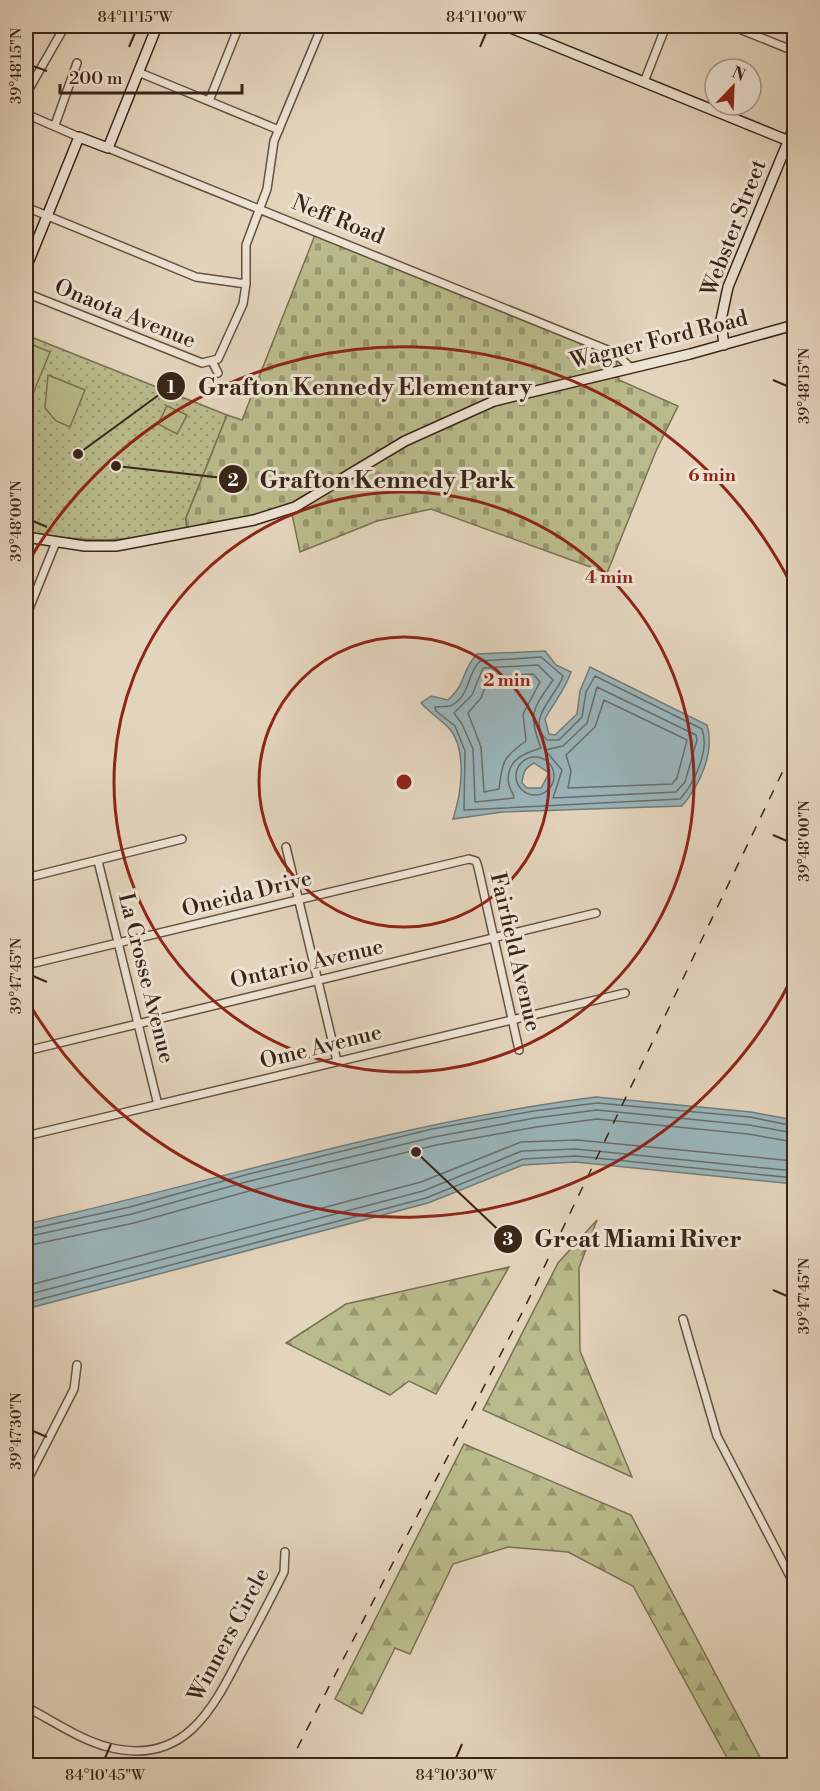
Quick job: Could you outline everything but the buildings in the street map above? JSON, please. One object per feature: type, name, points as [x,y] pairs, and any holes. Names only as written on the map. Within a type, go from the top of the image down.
[{"type":"street","points":[[26,94],[65,26]]},
{"type":"street","points":[[108,148],[158,26]]},
{"type":"street","points":[[208,101],[240,26]]},
{"type":"street","points":[[218,373],[213,363],[222,355],[243,304],[246,284],[246,245],[267,189],[271,155],[322,26]]},
{"type":"street","points":[[506,26],[789,141]]},
{"type":"street","points":[[644,82],[666,26]]},
{"type":"street","points":[[732,26],[795,51]]},
{"type":"street","points":[[55,125],[77,63]]},
{"type":"street","points":[[138,72],[279,130]]},
{"type":"street","name":"Neff Road","points":[[26,114],[615,353],[631,368]]},
{"type":"street","name":"Webster Street","points":[[724,345],[721,320],[726,295],[795,127]]},
{"type":"street","points":[[26,268],[79,137]]},
{"type":"street","points":[[26,207],[196,277],[246,284]]},
{"type":"street","name":"Onaota Avenue","points":[[26,293],[202,363],[213,363]]},
{"type":"street","name":"Wagner Ford Road","points":[[26,537],[102,547],[141,543],[279,513],[309,500],[405,441],[469,410],[526,392],[724,345],[795,325]]},
{"type":"street","points":[[26,616],[56,542]]},
{"type":"street","points":[[26,878],[182,839]]},
{"type":"street","points":[[286,847],[337,1061]]},
{"type":"street","name":"Oneida Drive","points":[[26,965],[464,859],[476,861]]},
{"type":"street","name":"La Crosse Avenue","points":[[98,861],[158,1105]]},
{"type":"street","name":"Fairfield Avenue","points":[[476,861],[519,1050]]},
{"type":"street","name":"Ontario Avenue","points":[[26,1051],[596,913]]},
{"type":"street","name":"Ome Avenue","points":[[26,1136],[625,993]]},
{"type":"street","points":[[682,1319],[717,1436],[795,1584]]},
{"type":"street","points":[[26,1483],[74,1389],[77,1365]]},
{"type":"street","name":"Winners Circle","points":[[26,1707],[111,1748],[150,1749],[179,1739],[199,1724],[216,1703],[284,1572],[285,1551]]},
{"type":"green space","points":[[315,235],[608,352],[616,358],[619,380],[678,406],[656,451],[607,573],[431,509],[377,521],[300,552],[290,505],[187,530],[186,518],[227,415],[242,420]]},
{"type":"green space","points":[[26,335],[227,415],[186,518],[187,530],[107,540],[26,532]]},
{"type":"green space","points":[[33,345],[50,352],[30,401],[26,399],[26,346]]},
{"type":"green space","points":[[48,375],[85,390],[70,427],[56,421],[45,408]]},
{"type":"green space","points":[[167,406],[187,415],[177,434],[158,424]]},
{"type":"green space","points":[[597,1220],[579,1268],[580,1351],[632,1477],[483,1410],[558,1263]]},
{"type":"green space","points":[[509,1267],[436,1394],[409,1381],[390,1395],[286,1343],[346,1304]]},
{"type":"green space","points":[[464,1444],[631,1515],[764,1765],[731,1765],[633,1586],[568,1552],[508,1547],[453,1564],[410,1654],[395,1648],[362,1714],[335,1699]]},
{"type":"water","points":[[545,651],[556,665],[571,672],[545,719],[549,734],[555,735],[577,714],[580,691],[590,667],[707,725],[709,746],[707,757],[700,778],[689,798],[682,806],[502,812],[453,819],[460,785],[459,748],[449,728],[421,703],[431,696],[448,700],[458,688],[468,666],[477,654]],"holes":[[[534,763],[549,773],[541,788],[527,788],[522,783],[525,771]]]},
{"type":"water","points":[[596,1097],[751,1112],[794,1120],[794,1184],[575,1162],[523,1165],[428,1203],[26,1309],[26,1224],[380,1137],[452,1121]]},
{"type":"railway","points":[[288,1766],[523,1311],[794,748]]},
{"type":"place","name":"Grafton Kennedy Elementary","points":[[78,454]]},
{"type":"place","name":"Grafton Kennedy Park","points":[[116,466]]},
{"type":"place","name":"Great Miami River","points":[[416,1152]]}]
